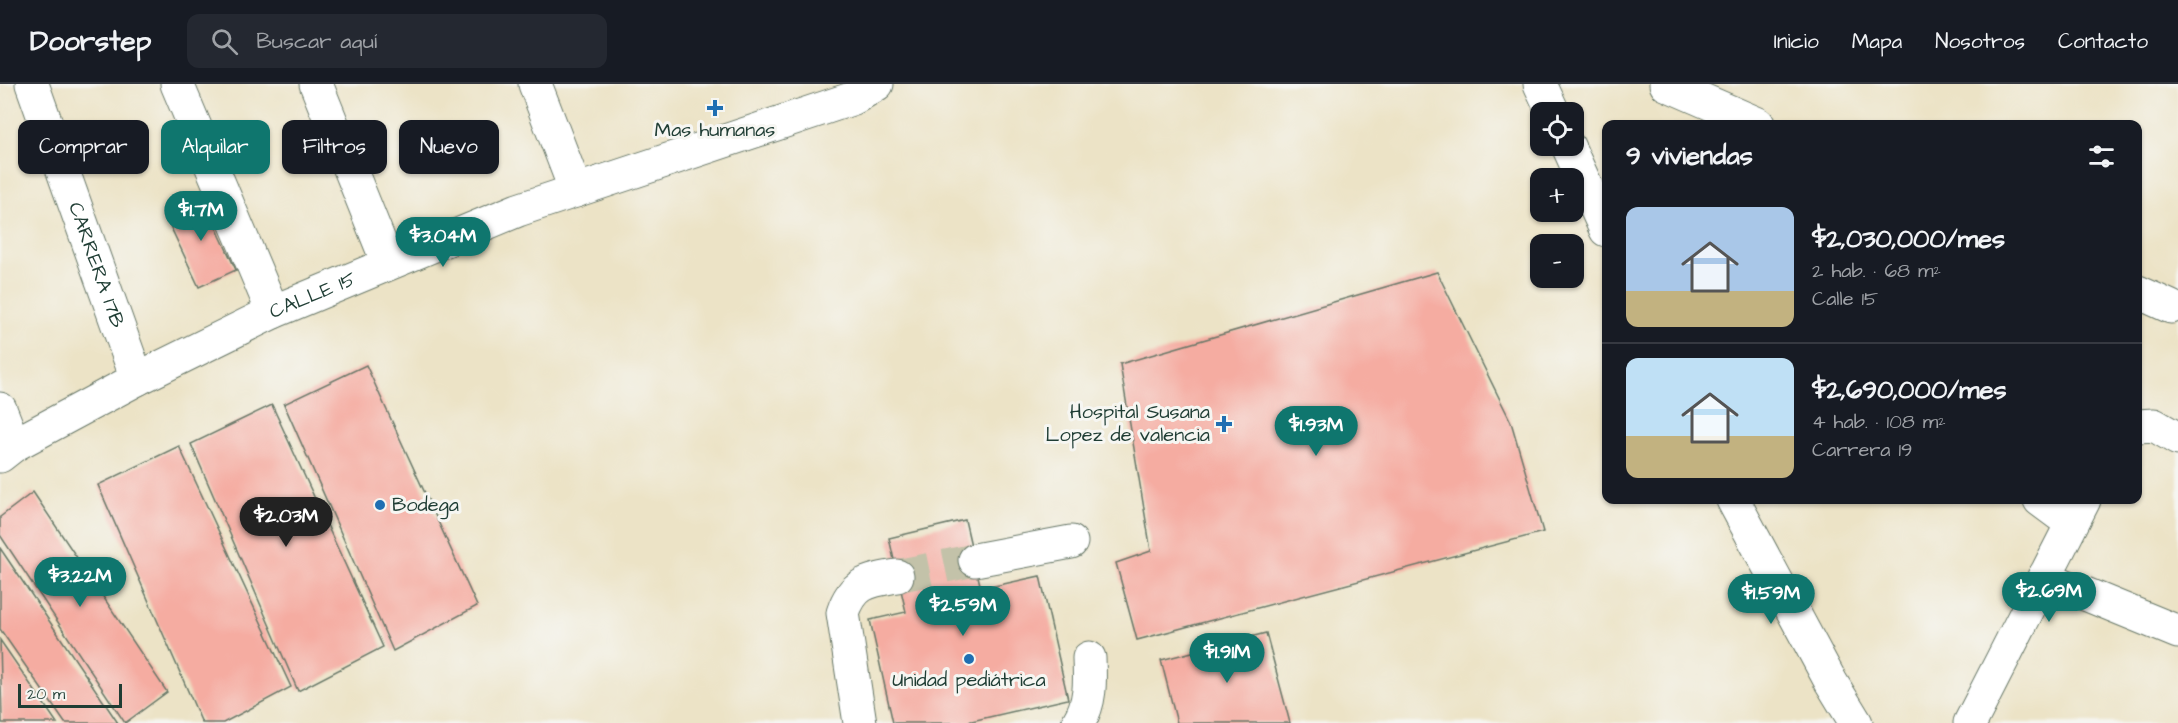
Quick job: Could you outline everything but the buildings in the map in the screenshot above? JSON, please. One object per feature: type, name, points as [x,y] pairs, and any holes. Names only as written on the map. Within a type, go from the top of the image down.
[{"type":"street","name":"CARRERA 17B","points":[[32,84],[137,379]]},
{"type":"street","points":[[177,84],[273,312]]},
{"type":"street","points":[[316,84],[388,264]]},
{"type":"street","points":[[535,84],[576,191]]},
{"type":"street","name":"CALLE 15","points":[[7,451],[137,379],[273,312],[518,210],[854,98],[877,84]]},
{"type":"street","points":[[1540,84],[1548,102]]},
{"type":"street","points":[[1666,84],[1749,120]]},
{"type":"street","points":[[1573,156],[1602,221]]},
{"type":"street","points":[[2142,294],[2171,307]]},
{"type":"street","points":[[0,409],[7,451]]},
{"type":"street","points":[[1736,504],[1831,682],[1856,723]]},
{"type":"street","points":[[1970,723],[2078,511],[2054,504]]},
{"type":"street","points":[[975,560],[1071,542]]},
{"type":"street","points":[[860,723],[843,613],[856,589],[868,581],[897,576]]},
{"type":"street","points":[[2044,577],[2178,632]]},
{"type":"street","points":[[1077,723],[1083,715],[1090,692],[1089,658]]},
{"type":"tunnel","points":[[897,576],[975,560]]},
{"type":"place","name":"Mas humanas","points":[[715,108]]},
{"type":"place","name":"Hospital Susana Lopez de valencia","points":[[1224,424]]},
{"type":"place","name":"Bodega","points":[[380,505]]},
{"type":"place","name":"Unidad pediátrica","points":[[969,659]]}]
